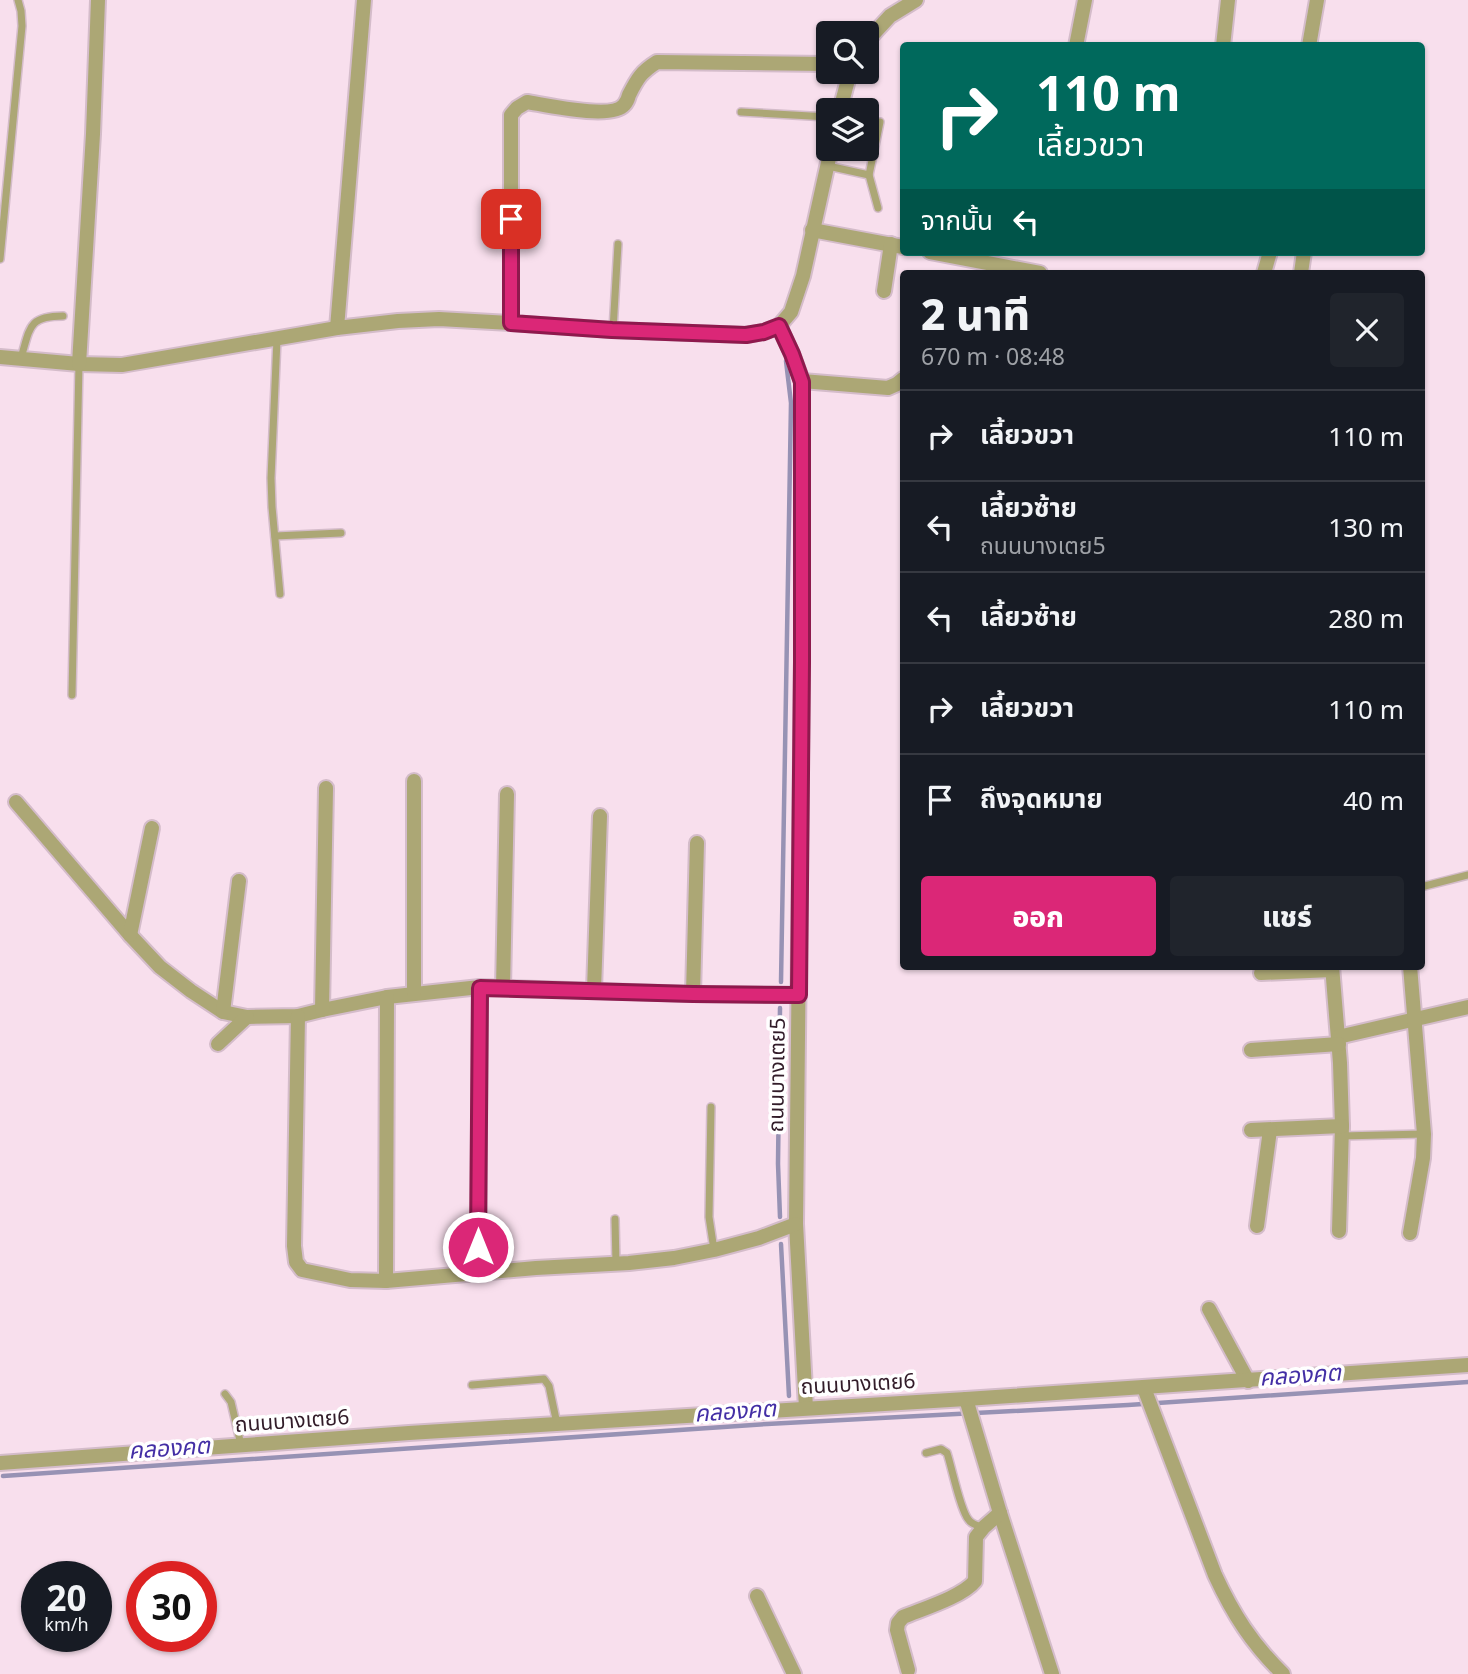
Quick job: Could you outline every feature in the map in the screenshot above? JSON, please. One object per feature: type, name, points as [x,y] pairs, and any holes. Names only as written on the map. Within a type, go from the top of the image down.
[{"type":"street","points":[[79,364],[98,0]]},
{"type":"street","points":[[337,328],[364,0]]},
{"type":"street","points":[[879,28],[890,16],[916,0]]},
{"type":"street","points":[[1077,42],[1085,0]]},
{"type":"street","points":[[1223,42],[1228,0]]},
{"type":"street","points":[[1310,42],[1317,0]]},
{"type":"street","points":[[511,323],[511,115],[517,108],[527,103],[603,113],[616,111],[624,106],[636,80],[644,70],[657,62],[816,64]]},
{"type":"street","points":[[0,357],[122,365],[337,328],[398,321],[439,320],[746,335],[764,332],[779,326],[791,312],[803,276],[828,161]]},
{"type":"street","points":[[812,230],[897,246],[884,291]]},
{"type":"street","points":[[951,256],[1024,270]]},
{"type":"street","name":"ถนนบางเตย5","points":[[779,326],[802,382],[796,1224],[806,1408]]},
{"type":"street","points":[[802,382],[888,388],[900,382]]},
{"type":"street","points":[[414,780],[414,993]]},
{"type":"street","points":[[322,1010],[326,788]]},
{"type":"street","points":[[503,988],[507,794]]},
{"type":"street","points":[[16,802],[160,967],[223,1012],[247,1017],[298,1016],[387,997],[480,988],[799,995]]},
{"type":"street","points":[[594,990],[600,816]]},
{"type":"street","points":[[130,935],[152,828]]},
{"type":"street","points":[[693,994],[698,844]]},
{"type":"street","points":[[223,1012],[239,881]]},
{"type":"street","points":[[1261,973],[1304,970]]},
{"type":"street","points":[[1332,970],[1339,1041],[1339,1231]]},
{"type":"street","points":[[1409,1233],[1423,1158],[1424,1134],[1410,970]]},
{"type":"street","points":[[478,1273],[480,988]]},
{"type":"street","points":[[386,1282],[387,997]]},
{"type":"street","points":[[1251,1050],[1339,1041],[1468,1007]]},
{"type":"street","points":[[298,1016],[294,1246],[296,1262],[302,1270],[350,1280],[386,1282],[536,1268],[616,1264],[674,1258],[714,1250],[760,1238],[796,1224]]},
{"type":"street","points":[[218,1044],[247,1017]]},
{"type":"street","points":[[1251,1130],[1341,1131]]},
{"type":"street","points":[[1256,1226],[1270,1130]]},
{"type":"street","points":[[1209,1309],[1248,1381]]},
{"type":"street","name":"ถนนบางเตย6","points":[[0,1463],[409,1433],[1145,1390],[1468,1366]]},
{"type":"street","points":[[1145,1390],[1227,1602],[1261,1653],[1283,1674]]},
{"type":"street","points":[[967,1401],[1052,1674]]},
{"type":"street","points":[[908,1670],[897,1630],[898,1623],[903,1617],[970,1587],[975,1581],[976,1537],[1000,1513]]},
{"type":"street","points":[[757,1596],[794,1674]]},
{"type":"lane","points":[[0,259],[22,26],[18,0]]},
{"type":"lane","points":[[741,112],[816,116]]},
{"type":"lane","points":[[878,208],[869,175],[880,122]]},
{"type":"lane","points":[[827,166],[869,175]]},
{"type":"lane","points":[[612,330],[618,244]]},
{"type":"lane","points":[[21,359],[29,330],[36,321],[47,316],[63,316]]},
{"type":"lane","points":[[277,339],[271,478],[280,594]]},
{"type":"lane","points":[[72,695],[79,364]]},
{"type":"lane","points":[[275,536],[341,533]]},
{"type":"lane","points":[[1425,886],[1468,875]]},
{"type":"lane","points":[[711,1107],[709,1217],[714,1250]]},
{"type":"lane","points":[[1341,1131],[1424,1134]]},
{"type":"lane","points":[[615,1219],[616,1264]]},
{"type":"lane","points":[[472,1385],[544,1379],[549,1386],[557,1424]]},
{"type":"lane","points":[[225,1394],[231,1402],[241,1446]]},
{"type":"lane","points":[[926,1453],[941,1449],[947,1453],[968,1520],[984,1527]]},
{"type":"waterway","points":[[781,982],[791,403],[786,361]]},
{"type":"waterway","points":[[780,1008],[780,1217]]},
{"type":"waterway","points":[[781,1244],[789,1396]]},
{"type":"waterway","name":"คลองคต","points":[[3,1476],[767,1424],[1128,1405],[1468,1382]]},
{"type":"route","points":[[478,1247],[480,988],[799,995],[802,382],[792,354],[779,326],[746,335],[511,323],[511,219]]}]
